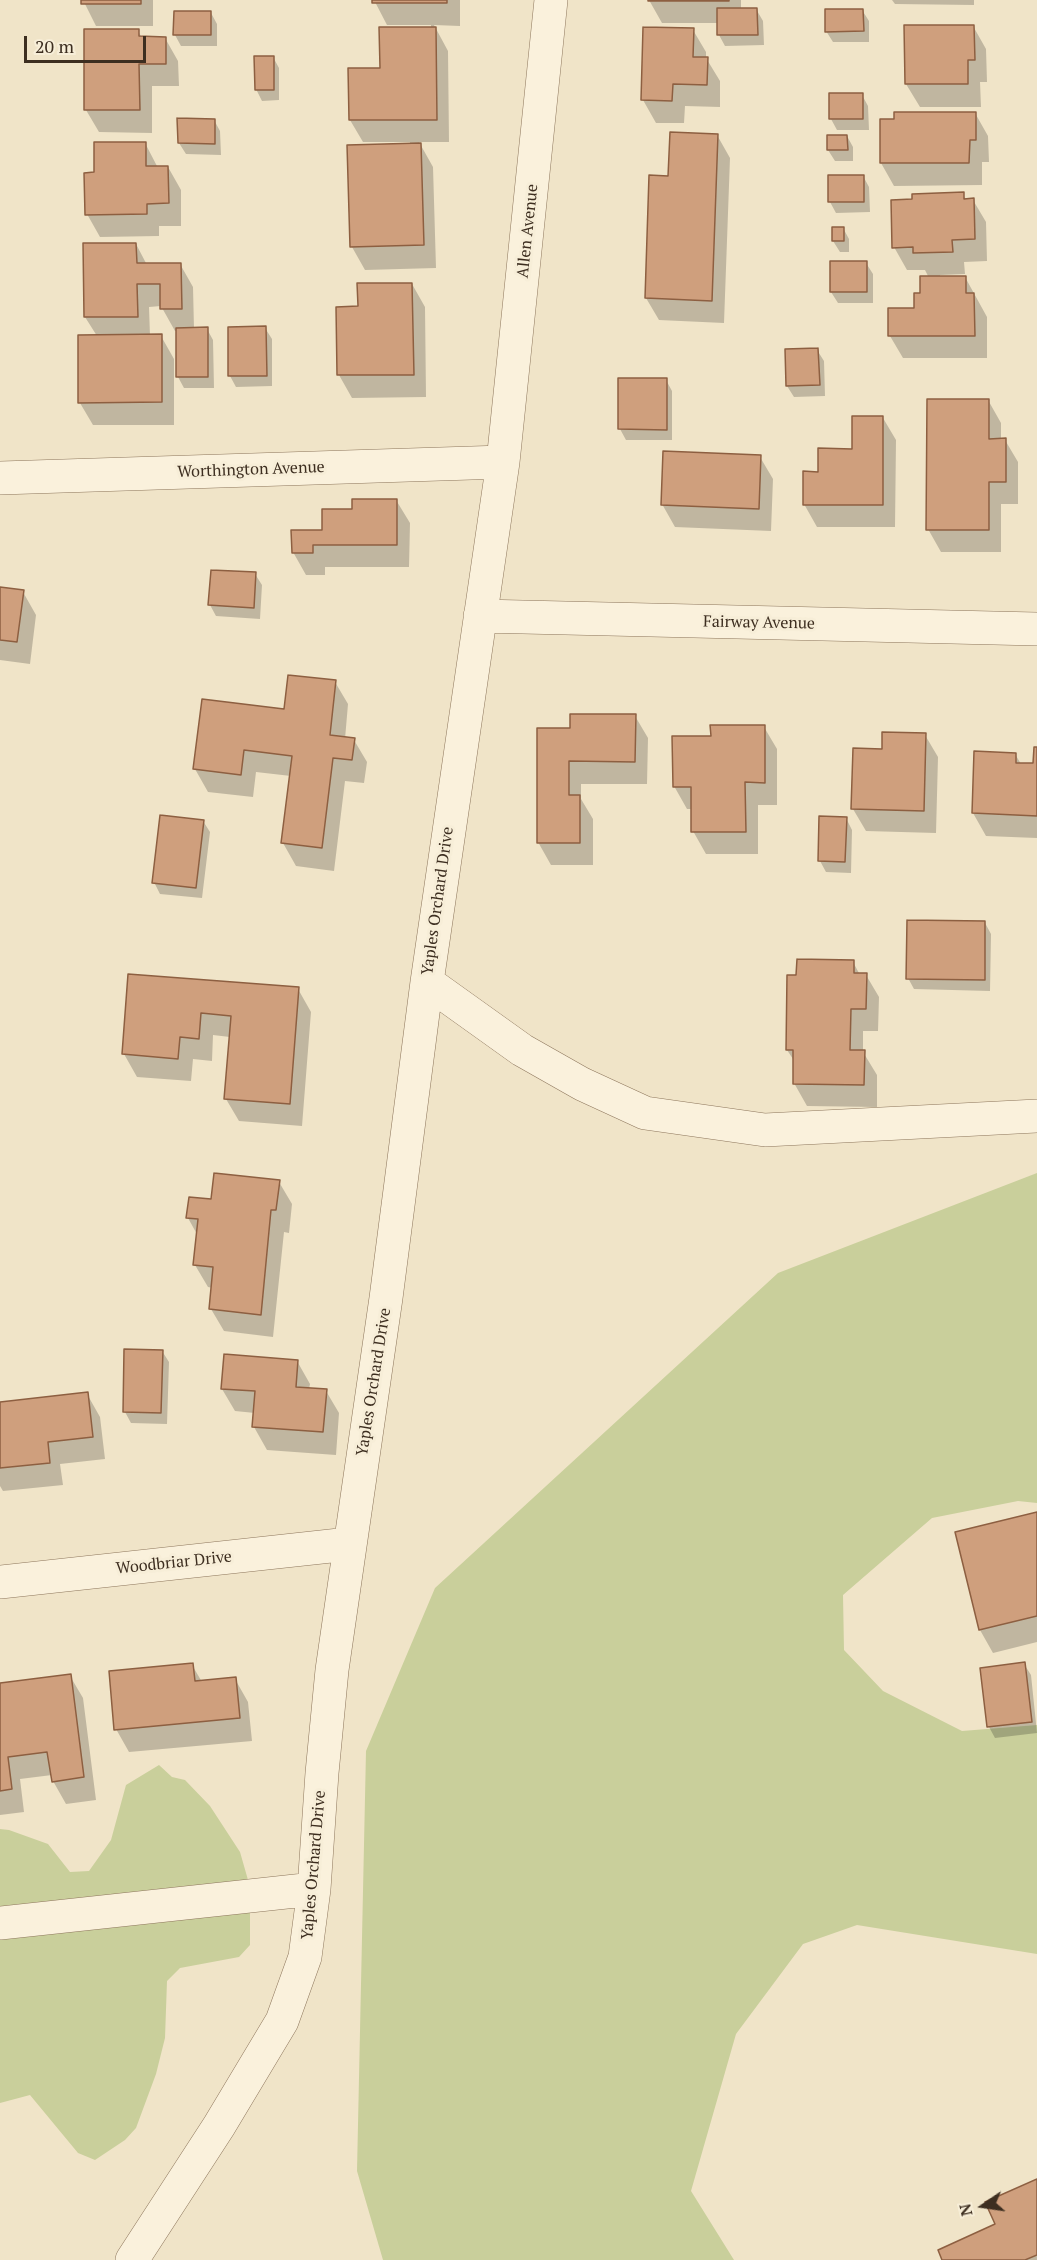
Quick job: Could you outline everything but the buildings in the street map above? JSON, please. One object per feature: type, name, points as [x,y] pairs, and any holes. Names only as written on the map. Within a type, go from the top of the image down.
[{"type":"street","name":"Allen Avenue","points":[[503,462],[551,0]]},
{"type":"street","name":"Worthington Avenue","points":[[0,478],[503,462]]},
{"type":"street","name":"Yaples Orchard Drive","points":[[132,2260],[219,2126],[282,2021],[305,1957],[314,1889],[331,1682],[349,1544],[386,1298],[427,981],[503,462]]},
{"type":"street","name":"Fairway Avenue","points":[[480,616],[1037,629]]},
{"type":"street","points":[[427,981],[522,1050],[582,1084],[645,1113],[765,1130],[1037,1116]]},
{"type":"street","name":"Woodbriar Drive","points":[[0,1582],[349,1544]]},
{"type":"street","points":[[0,1923],[314,1889]]},
{"type":"green space","points":[[1037,1173],[1037,1503],[1018,1501],[932,1518],[843,1595],[844,1650],[883,1691],[962,1731],[1037,1725],[1037,1954],[857,1925],[803,1944],[736,2034],[691,2191],[734,2260],[383,2260],[357,2171],[366,1751],[435,1588],[778,1273]]},
{"type":"green space","points":[[159,1765],[172,1777],[185,1780],[210,1806],[240,1852],[250,1887],[250,1945],[239,1957],[180,1968],[167,1981],[165,2038],[156,2074],[136,2128],[125,2140],[95,2160],[78,2153],[30,2095],[0,2103],[0,1829],[48,1844],[70,1872],[89,1871],[111,1840],[126,1785]]}]
